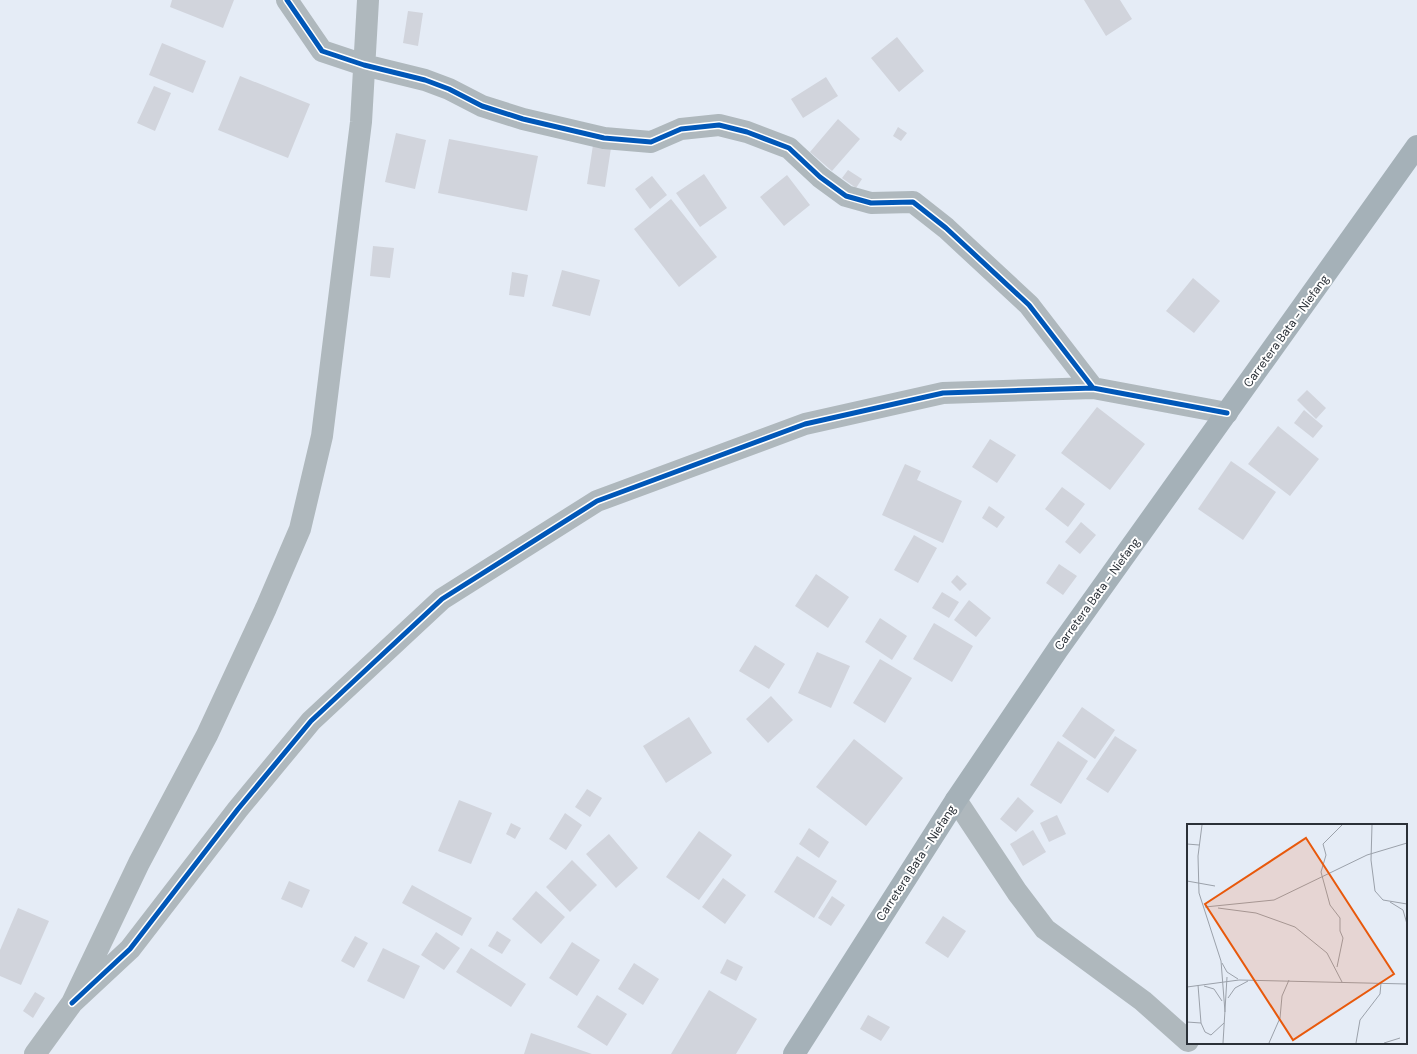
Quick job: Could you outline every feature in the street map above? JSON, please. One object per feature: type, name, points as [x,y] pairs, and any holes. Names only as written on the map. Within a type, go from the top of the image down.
[{"type":"main road","name":"Carretera Bata - Niefang","points":[[794,1054],[956,800],[1058,649],[1417,146]]},
{"type":"street","points":[[287,0],[322,51],[364,65],[425,80],[450,89],[482,106],[523,119],[604,138],[651,142],[681,128],[719,125],[740,130],[789,148],[820,177],[846,196],[872,203],[913,202],[946,228],[1028,305],[1093,388]]},
{"type":"street","points":[[35,1054],[72,1003],[139,863],[207,735],[266,608],[300,529],[322,436],[362,122],[368,0]]},
{"type":"street","points":[[72,1003],[130,949],[238,809],[311,721],[442,599],[597,502],[805,424],[944,393],[1093,388],[1227,414]]},
{"type":"street","points":[[956,800],[1017,892],[1046,929],[1144,1001],[1187,1040]]},
{"type":"street","points":[[1191,1044],[1199,1054]]},
{"type":"building","points":[[172,0],[234,0],[223,28],[170,7]]},
{"type":"building","points":[[1084,0],[1120,0],[1132,19],[1106,36]]},
{"type":"building","points":[[408,11],[423,13],[418,46],[403,43]]},
{"type":"building","points":[[897,37],[924,71],[899,92],[871,58]]},
{"type":"building","points":[[162,43],[206,61],[193,93],[149,75]]},
{"type":"building","points":[[240,76],[310,104],[288,158],[218,130]]},
{"type":"building","points":[[826,77],[838,96],[803,118],[791,99]]},
{"type":"building","points":[[154,86],[171,93],[155,131],[137,123]]},
{"type":"building","points":[[838,119],[860,139],[832,171],[810,152]]},
{"type":"building","points":[[898,127],[907,133],[901,141],[893,136]]},
{"type":"building","points":[[396,133],[426,140],[415,189],[385,182]]},
{"type":"building","points":[[449,139],[538,156],[527,211],[438,193]]},
{"type":"building","points":[[593,145],[611,148],[605,187],[587,184]]},
{"type":"building","points":[[848,170],[862,179],[856,188],[842,178]]},
{"type":"building","points":[[704,174],[727,208],[700,227],[676,193]]},
{"type":"building","points":[[787,175],[810,205],[784,226],[760,197]]},
{"type":"building","points":[[652,176],[667,195],[650,209],[635,189]]},
{"type":"building","points":[[671,199],[717,257],[679,287],[634,229]]},
{"type":"building","points":[[373,246],[394,248],[390,278],[370,276]]},
{"type":"building","points":[[562,270],[600,280],[590,316],[552,306]]},
{"type":"building","points":[[512,272],[528,275],[524,297],[509,295]]},
{"type":"building","points":[[1193,278],[1220,301],[1194,333],[1166,311]]},
{"type":"building","points":[[1307,390],[1326,408],[1316,419],[1297,400]]},
{"type":"building","points":[[1097,407],[1145,444],[1110,490],[1061,453]]},
{"type":"building","points":[[1304,410],[1323,426],[1313,438],[1294,423]]},
{"type":"building","points":[[1278,426],[1319,459],[1290,496],[1248,464]]},
{"type":"building","points":[[990,439],[1016,455],[997,483],[972,467]]},
{"type":"building","points":[[1231,461],[1276,492],[1243,540],[1198,509]]},
{"type":"building","points":[[905,464],[921,471],[917,480],[962,501],[943,543],[882,515]]},
{"type":"building","points":[[1062,487],[1085,504],[1068,527],[1045,509]]},
{"type":"building","points":[[989,506],[1005,517],[997,528],[982,518]]},
{"type":"building","points":[[1081,522],[1096,535],[1080,554],[1065,542]]},
{"type":"building","points":[[914,535],[937,548],[918,583],[894,570]]},
{"type":"building","points":[[1059,564],[1077,576],[1063,595],[1046,583]]},
{"type":"building","points":[[816,574],[849,597],[828,628],[795,606]]},
{"type":"building","points":[[957,575],[967,584],[960,591],[951,582]]},
{"type":"building","points":[[942,592],[959,602],[949,618],[932,608]]},
{"type":"building","points":[[969,600],[991,618],[976,637],[954,620]]},
{"type":"building","points":[[880,618],[907,636],[892,660],[865,642]]},
{"type":"building","points":[[934,623],[973,646],[952,682],[913,659]]},
{"type":"building","points":[[755,645],[785,664],[769,689],[739,671]]},
{"type":"building","points":[[817,652],[850,666],[831,708],[798,693]]},
{"type":"building","points":[[880,659],[912,678],[885,723],[853,703]]},
{"type":"building","points":[[771,696],[793,720],[768,743],[746,719]]},
{"type":"building","points":[[1082,707],[1115,730],[1095,759],[1062,736]]},
{"type":"building","points":[[689,717],[712,753],[666,783],[643,746]]},
{"type":"building","points":[[1115,736],[1137,750],[1108,793],[1086,779]]},
{"type":"building","points":[[854,739],[903,778],[866,826],[816,787]]},
{"type":"building","points":[[1058,741],[1088,761],[1061,804],[1030,785]]},
{"type":"building","points":[[587,789],[602,798],[590,817],[575,807]]},
{"type":"building","points":[[1018,797],[1034,811],[1016,832],[1000,819]]},
{"type":"building","points":[[459,800],[492,813],[471,864],[438,851]]},
{"type":"building","points":[[565,813],[582,825],[566,850],[549,839]]},
{"type":"building","points":[[1057,815],[1066,834],[1049,842],[1040,823]]},
{"type":"building","points":[[511,823],[521,828],[515,839],[506,834]]},
{"type":"building","points":[[809,828],[829,842],[819,858],[799,844]]},
{"type":"building","points":[[1033,830],[1046,852],[1023,866],[1010,844]]},
{"type":"building","points":[[699,831],[732,855],[699,900],[666,877]]},
{"type":"building","points":[[609,834],[638,868],[616,888],[586,854]]},
{"type":"building","points":[[797,856],[837,881],[814,918],[774,892]]},
{"type":"building","points":[[572,860],[597,885],[570,912],[546,887]]},
{"type":"building","points":[[723,878],[746,895],[725,924],[702,907]]},
{"type":"building","points":[[289,881],[310,890],[302,908],[281,899]]},
{"type":"building","points":[[412,885],[472,918],[462,936],[402,903]]},
{"type":"building","points":[[536,891],[565,917],[541,944],[512,919]]},
{"type":"building","points":[[832,896],[845,905],[831,926],[818,918]]},
{"type":"building","points":[[18,908],[49,921],[21,985],[0,976],[0,950]]},
{"type":"building","points":[[943,916],[966,931],[948,958],[925,943]]},
{"type":"building","points":[[497,931],[511,940],[502,954],[488,946]]},
{"type":"building","points":[[436,932],[460,948],[444,970],[421,955]]},
{"type":"building","points":[[355,936],[368,943],[354,968],[341,961]]},
{"type":"building","points":[[572,942],[600,960],[577,996],[549,978]]},
{"type":"building","points":[[383,948],[420,966],[404,999],[367,981]]},
{"type":"building","points":[[471,948],[526,984],[511,1007],[456,972]]},
{"type":"building","points":[[727,959],[743,967],[736,981],[720,973]]},
{"type":"building","points":[[634,963],[659,979],[643,1005],[618,989]]},
{"type":"building","points":[[709,990],[757,1019],[736,1054],[671,1054]]},
{"type":"building","points":[[35,992],[45,998],[33,1018],[23,1011]]},
{"type":"building","points":[[597,995],[627,1014],[607,1046],[577,1027]]},
{"type":"building","points":[[868,1015],[890,1027],[881,1041],[860,1029]]},
{"type":"building","points":[[531,1033],[592,1054],[524,1054]]},
{"type":"cycle path","points":[[287,0],[322,51],[364,65],[425,80],[449,89],[482,106],[523,119],[604,138],[651,142],[681,129],[719,125],[747,132],[789,148],[820,177],[846,196],[871,203],[913,202],[946,228],[1029,305],[1093,388]]},
{"type":"cycle path","points":[[72,1003],[130,949],[238,809],[311,721],[442,599],[597,501],[805,424],[943,393],[1093,388],[1227,413]]}]
